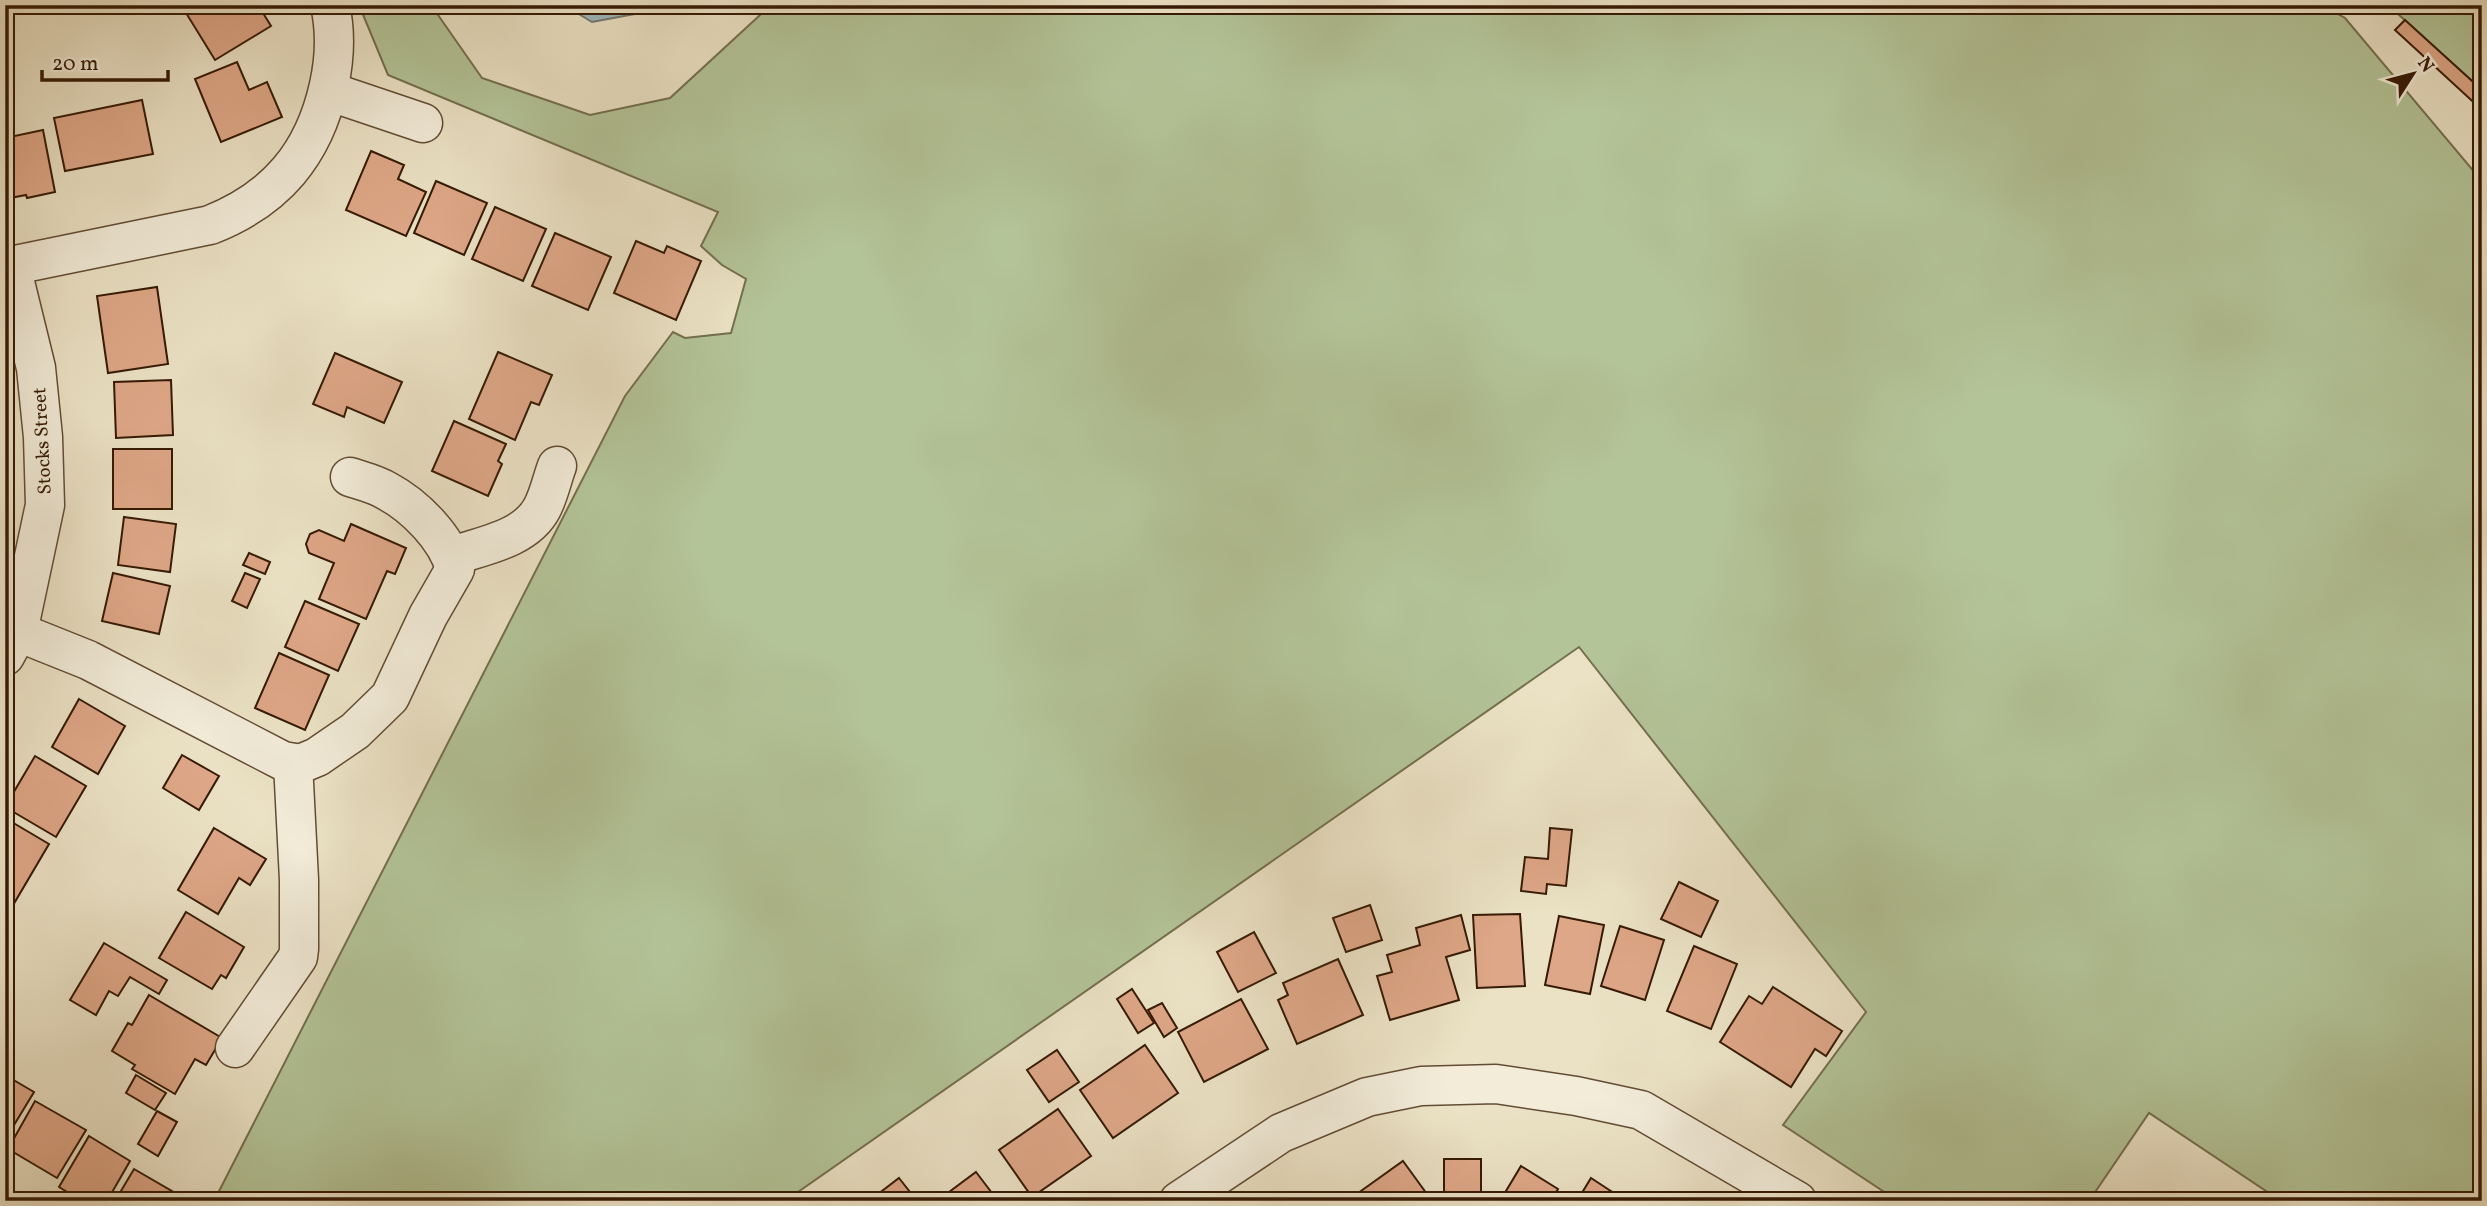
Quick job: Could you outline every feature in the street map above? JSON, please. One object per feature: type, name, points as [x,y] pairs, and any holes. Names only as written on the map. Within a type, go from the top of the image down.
[{"type":"street","points":[[8,266],[210,225],[234,215],[260,199],[287,174],[312,140],[333,66],[335,28],[330,5]]},
{"type":"street","points":[[328,91],[424,123]]},
{"type":"street","name":"Stocks Street","points":[[8,266],[36,368],[43,437],[44,491],[44,505],[12,644]]},
{"type":"street","points":[[452,556],[502,540],[526,527],[536,518],[543,506],[557,466]]},
{"type":"street","points":[[12,644],[88,660],[283,761],[300,764],[317,757],[355,732],[390,697],[428,616],[455,569],[444,541],[401,500],[385,489],[350,477]]},
{"type":"street","points":[[234,1048],[298,957],[299,880],[293,763]]},
{"type":"street","points":[[1179,1201],[1281,1133],[1367,1097],[1421,1086],[1496,1084],[1576,1096],[1641,1110],[1797,1201]]},
{"type":"green space","points":[[359,5],[431,5],[482,78],[590,115],[670,98],[771,5],[791,5],[808,14],[816,5],[2322,5],[2345,18],[2482,181],[2482,1201],[2281,1201],[2149,1113],[2089,1201],[1898,1201],[1783,1125],[1866,1012],[1579,647],[785,1201],[214,1201],[625,396],[673,332],[685,338],[731,333],[746,279],[722,265],[701,246],[718,212],[388,75]]},
{"type":"green space","points":[[2388,5],[2482,5],[2482,90]]},
{"type":"water","points":[[564,5],[660,5],[651,11],[592,22]]},
{"type":"building","points":[[187,5],[258,5],[271,26],[215,60],[183,8]]},
{"type":"building","points":[[2405,20],[2482,90],[2482,110],[2395,30]]},
{"type":"building","points":[[237,62],[249,90],[267,82],[282,117],[221,142],[195,79]]},
{"type":"building","points":[[142,100],[153,154],[65,171],[54,118]]},
{"type":"building","points":[[43,130],[55,192],[5,199],[5,138]]},
{"type":"building","points":[[371,151],[404,165],[398,179],[426,192],[406,236],[346,210]]},
{"type":"building","points":[[436,181],[487,203],[464,255],[414,233]]},
{"type":"building","points":[[495,207],[546,229],[523,281],[472,259]]},
{"type":"building","points":[[555,233],[611,257],[588,310],[532,286]]},
{"type":"building","points":[[636,241],[664,253],[667,246],[701,261],[676,320],[614,293]]},
{"type":"building","points":[[157,287],[168,364],[108,373],[97,296]]},
{"type":"building","points":[[498,352],[552,375],[539,405],[531,402],[515,440],[469,419]]},
{"type":"building","points":[[335,353],[402,382],[384,423],[347,407],[344,417],[313,404]]},
{"type":"building","points":[[171,380],[173,435],[116,438],[114,382]]},
{"type":"building","points":[[454,421],[506,444],[498,461],[502,464],[488,496],[432,471]]},
{"type":"building","points":[[113,449],[172,449],[172,509],[113,509]]},
{"type":"building","points":[[124,517],[176,524],[170,572],[118,565]]},
{"type":"building","points":[[351,524],[406,548],[395,574],[387,571],[366,619],[319,599],[334,563],[309,553],[306,544],[310,534],[319,530],[344,541]]},
{"type":"building","points":[[249,553],[270,562],[265,574],[243,565]]},
{"type":"building","points":[[113,573],[170,586],[159,634],[102,621]]},
{"type":"building","points":[[245,573],[260,579],[247,608],[232,601]]},
{"type":"building","points":[[305,601],[359,624],[338,671],[285,647]]},
{"type":"building","points":[[279,653],[329,675],[305,730],[255,708]]},
{"type":"building","points":[[79,699],[125,726],[98,774],[52,747]]},
{"type":"building","points":[[182,755],[219,776],[199,810],[163,788]]},
{"type":"building","points":[[35,756],[86,786],[56,837],[5,807]]},
{"type":"building","points":[[5,818],[49,844],[9,912],[5,911]]},
{"type":"building","points":[[214,828],[266,859],[250,885],[239,878],[218,914],[178,890]]},
{"type":"building","points":[[1550,828],[1572,830],[1566,886],[1547,884],[1546,894],[1521,891],[1525,857],[1548,859]]},
{"type":"building","points":[[1679,882],[1718,901],[1701,937],[1661,919]]},
{"type":"building","points":[[1370,905],[1382,940],[1346,952],[1333,918]]},
{"type":"building","points":[[186,912],[244,947],[226,978],[221,975],[212,989],[159,958]]},
{"type":"building","points":[[1520,914],[1525,986],[1477,988],[1473,915]]},
{"type":"building","points":[[1461,915],[1470,950],[1446,957],[1459,1000],[1390,1020],[1377,976],[1392,972],[1387,955],[1420,945],[1416,928]]},
{"type":"building","points":[[1559,916],[1604,925],[1590,994],[1545,985]]},
{"type":"building","points":[[1620,926],[1664,940],[1645,1000],[1601,986]]},
{"type":"building","points":[[1254,932],[1276,973],[1238,992],[1217,952]]},
{"type":"building","points":[[104,943],[167,980],[159,994],[130,977],[118,996],[109,991],[96,1015],[70,1000]]},
{"type":"building","points":[[1694,946],[1737,964],[1711,1029],[1667,1011]]},
{"type":"building","points":[[1338,959],[1363,1015],[1297,1044],[1278,1000],[1288,995],[1283,983]]},
{"type":"building","points":[[1773,987],[1842,1031],[1826,1056],[1815,1049],[1791,1087],[1720,1042],[1749,996],[1762,1004]]},
{"type":"building","points":[[1132,989],[1154,1023],[1138,1033],[1117,999]]},
{"type":"building","points":[[149,995],[222,1038],[206,1065],[195,1059],[175,1094],[132,1069],[135,1065],[112,1051],[128,1023],[132,1025]]},
{"type":"building","points":[[1241,999],[1268,1049],[1204,1082],[1178,1032]]},
{"type":"building","points":[[1162,1003],[1177,1028],[1164,1037],[1148,1010]]},
{"type":"building","points":[[1145,1045],[1178,1093],[1113,1138],[1080,1090]]},
{"type":"building","points":[[1057,1050],[1079,1082],[1049,1102],[1027,1070]]},
{"type":"building","points":[[5,1075],[34,1092],[5,1140]]},
{"type":"building","points":[[136,1075],[166,1093],[155,1110],[126,1093]]},
{"type":"building","points":[[35,1101],[86,1130],[57,1178],[8,1149]]},
{"type":"building","points":[[1058,1109],[1091,1156],[1032,1197],[999,1150]]},
{"type":"building","points":[[157,1111],[177,1122],[158,1156],[138,1144]]},
{"type":"building","points":[[89,1136],[130,1161],[107,1201],[82,1201],[59,1187]]},
{"type":"building","points":[[1444,1159],[1481,1159],[1481,1192],[1444,1192]]},
{"type":"building","points":[[1403,1161],[1432,1201],[1347,1201]]},
{"type":"building","points":[[1521,1166],[1558,1189],[1551,1201],[1500,1201]]},
{"type":"building","points":[[134,1169],[182,1197],[180,1201],[115,1201]]},
{"type":"building","points":[[976,1172],[998,1201],[937,1201]]},
{"type":"building","points":[[899,1178],[917,1201],[869,1201]]},
{"type":"building","points":[[1591,1178],[1626,1201],[1577,1201]]}]
